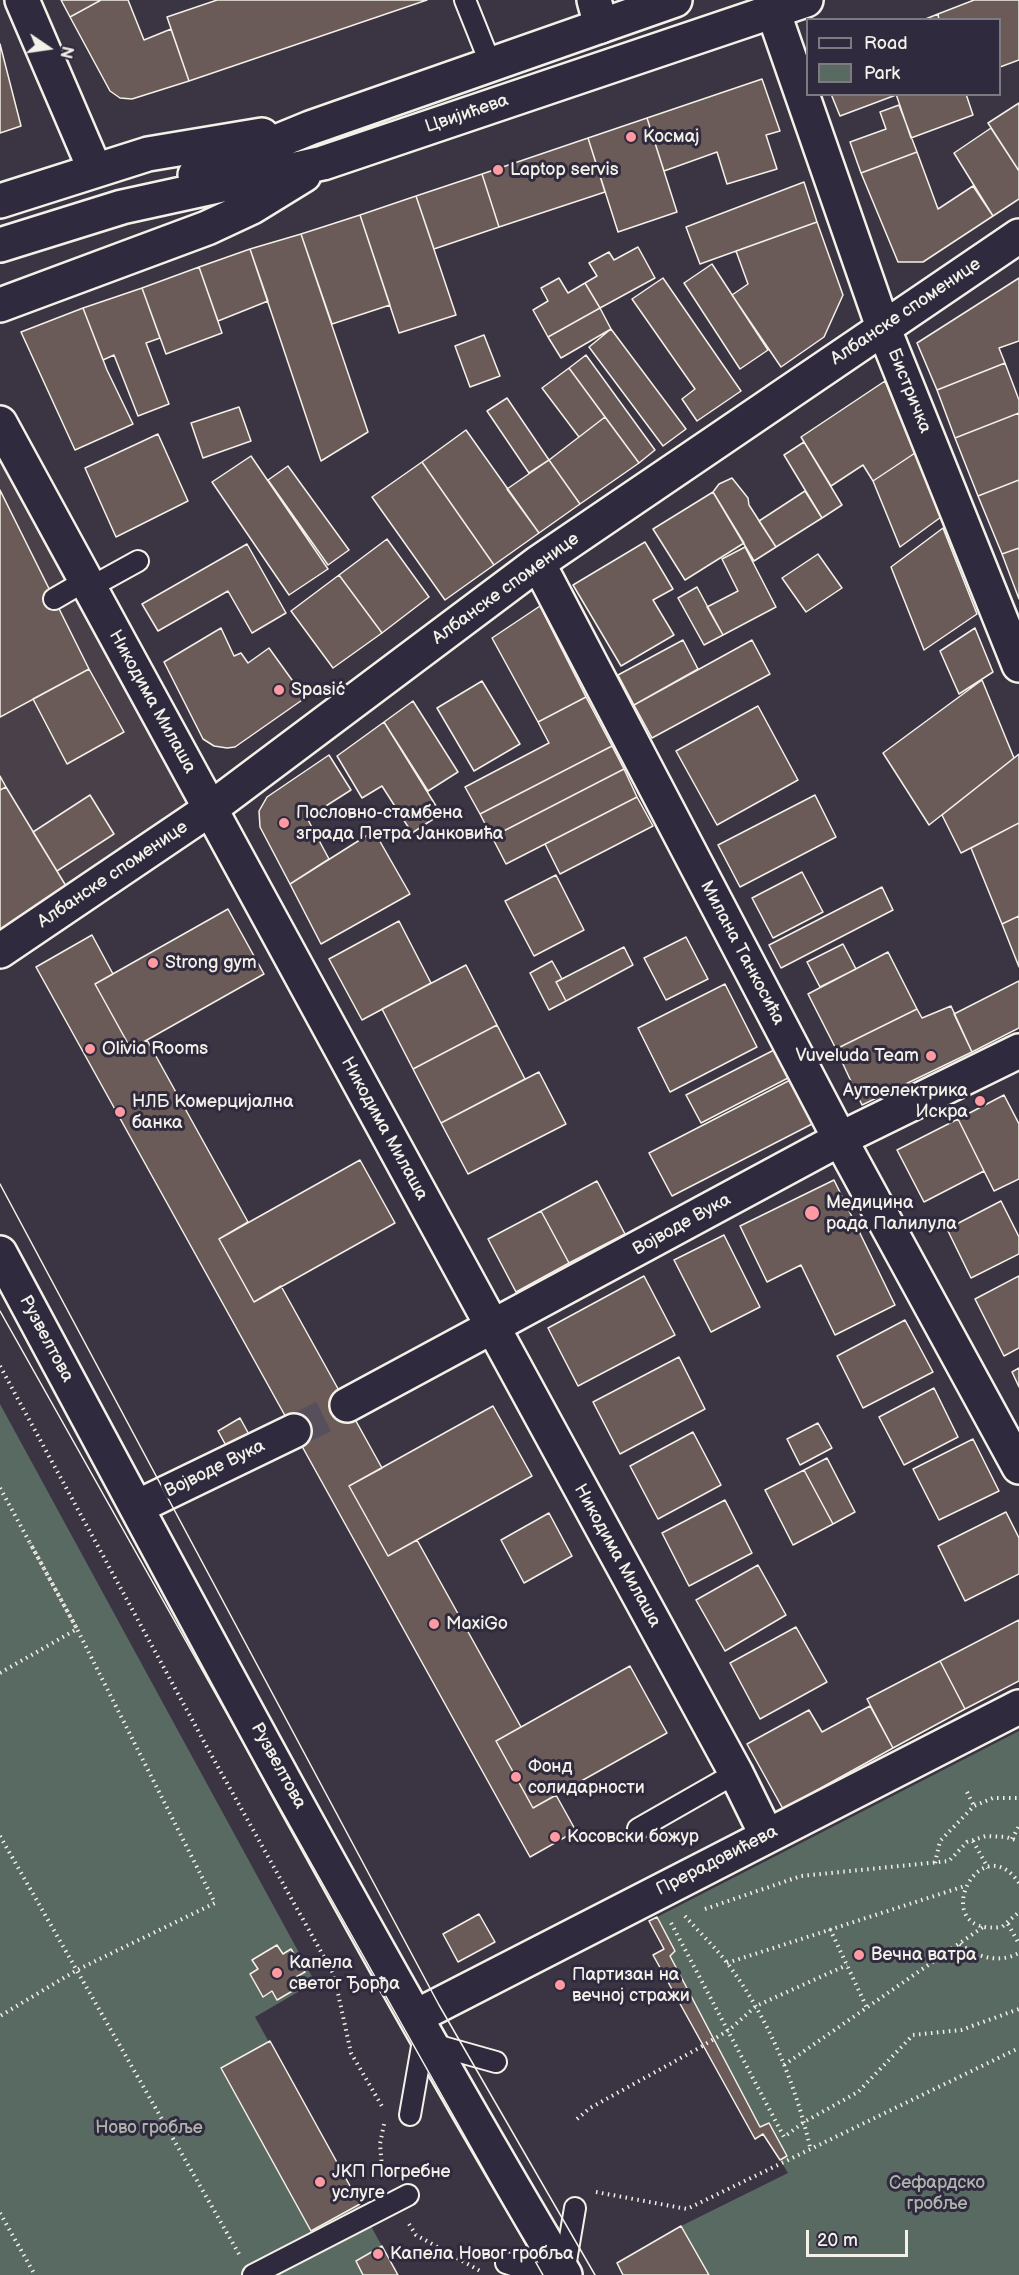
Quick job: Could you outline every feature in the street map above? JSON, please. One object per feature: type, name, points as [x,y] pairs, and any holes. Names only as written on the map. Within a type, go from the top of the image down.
[{"type":"street","points":[[22,0],[95,170]]},
{"type":"street","name":"Цвијићева","points":[[122,207],[310,128],[491,65],[598,13],[675,0]]},
{"type":"street","name":"Цвијићева","points":[[0,245],[122,207],[323,163],[806,0]]},
{"type":"street","name":"Бистричка","points":[[773,11],[883,327],[1019,665]]},
{"type":"street","points":[[0,201],[148,154],[185,146],[310,128]]},
{"type":"street","points":[[0,305],[207,228],[252,207],[323,163]]},
{"type":"street","name":"Албанске споменице","points":[[0,951],[210,809],[538,563],[1019,236]]},
{"type":"street","name":"Никодима Милаша","points":[[0,423],[736,1773],[766,1836]]},
{"type":"street","name":"Милана Танкосића","points":[[538,563],[840,1139],[1019,1467]]},
{"type":"street","name":"Војводе Вука","points":[[347,1405],[493,1329],[840,1139],[1019,1051]]},
{"type":"street","name":"Рузвелтова","points":[[0,1253],[558,2274]]},
{"type":"street","name":"Војводе Вука","points":[[137,1507],[294,1431]]},
{"type":"street","name":"Прерадовићева","points":[[424,2030],[766,1836],[1019,1707]]},
{"type":"lane","points":[[465,0],[491,65]]},
{"type":"lane","points":[[54,599],[138,561]]},
{"type":"lane","points":[[638,1829],[736,1773]]},
{"type":"lane","points":[[410,2115],[424,2030],[496,2062]]},
{"type":"lane","points":[[249,2270],[401,2199]]},
{"type":"lane","points":[[506,2263],[558,2274],[575,2208]]},
{"type":"path","points":[[0,1366],[334,1975],[351,2053],[386,2113],[380,2144],[382,2177],[401,2199],[416,2235],[488,2275]]},
{"type":"path","points":[[0,1488],[77,1629],[215,1904],[77,1970],[0,2016]]},
{"type":"path","points":[[30,1543],[54,1587]]},
{"type":"path","points":[[0,1673],[77,1629]]},
{"type":"path","points":[[968,1792],[974,1806]]},
{"type":"path","points":[[935,1863],[940,1841],[974,1806],[993,1798],[1019,1798]]},
{"type":"path","points":[[1012,1839],[1019,1826]]},
{"type":"path","points":[[0,1836],[249,2270]]},
{"type":"path","points":[[810,2147],[804,2122],[784,2065],[756,2006],[727,1963],[685,1916],[801,1876],[949,1861],[959,1848],[986,1836],[1019,1841]]},
{"type":"path","points":[[973,1840],[988,1868]]},
{"type":"path","points":[[727,1963],[965,1886],[978,1871],[988,1868],[1007,1871],[1019,1883]]},
{"type":"path","points":[[965,1886],[963,1905],[974,1922],[983,1927],[992,1928],[1008,1924],[1019,1912]]},
{"type":"path","points":[[670,1923],[784,2137],[804,2122],[858,2092],[913,2035],[961,2030],[1019,2009]]},
{"type":"path","points":[[1008,1924],[1019,1944]]},
{"type":"path","points":[[784,2065],[983,1927]]},
{"type":"path","points":[[830,1929],[867,2008]]},
{"type":"path","points":[[960,1944],[975,1955],[993,1959],[1019,1953]]},
{"type":"path","points":[[577,2119],[590,2109],[729,2030],[756,2006],[847,1965]]},
{"type":"path","points":[[596,2192],[687,2209],[810,2147],[1019,2048]]},
{"type":"path","points":[[0,2213],[35,2275]]},
{"type":"shaded area","points":[[0,419],[210,809],[0,951]]},
{"type":"green space","name":"Ново гробље","points":[[0,1404],[315,1982],[255,2017],[398,2275],[0,2275]]},
{"type":"green space","name":"Сефардско гробље","points":[[1019,1731],[1019,2275],[624,2275],[617,2263],[681,2226],[788,2173],[780,2160],[786,2155],[769,2123],[760,2127],[670,1956],[675,1951],[657,1917]]},
{"type":"building","points":[[61,0],[101,0],[70,17]]},
{"type":"building","points":[[101,0],[128,0],[144,40],[171,29],[189,81],[132,99],[120,98],[110,91],[70,17]]},
{"type":"building","points":[[217,0],[427,0],[189,81],[167,17]]},
{"type":"building","points":[[974,0],[1019,0],[1019,60],[1001,67],[1001,18],[939,18],[938,14]]},
{"type":"building","points":[[0,44],[21,126],[0,133]]},
{"type":"building","points":[[762,79],[780,131],[766,135],[777,169],[727,184],[717,152],[664,171],[647,118]]},
{"type":"building","points":[[832,96],[893,96],[840,116]]},
{"type":"building","points":[[897,96],[967,96],[973,115],[911,138]]},
{"type":"building","points":[[1019,103],[1019,171],[988,123]]},
{"type":"building","points":[[899,105],[917,152],[861,173],[850,142],[886,129],[880,112]]},
{"type":"building","points":[[647,118],[677,212],[618,232],[588,138]]},
{"type":"building","points":[[991,128],[1019,171],[1019,199],[993,216],[954,153]]},
{"type":"building","points":[[588,138],[605,192],[499,227],[482,174]]},
{"type":"building","points":[[917,152],[938,209],[973,186],[993,216],[923,262],[898,262],[861,173]]},
{"type":"building","points":[[482,174],[499,227],[434,249],[416,196]]},
{"type":"building","points":[[804,182],[817,222],[700,264],[686,227]]},
{"type":"building","points":[[416,196],[456,315],[399,333],[360,215]]},
{"type":"building","points":[[360,215],[390,305],[332,324],[301,234]]},
{"type":"building","points":[[817,222],[843,295],[824,337],[781,367],[732,295],[748,284],[736,251]]},
{"type":"building","points":[[301,234],[368,432],[321,461],[250,249]]},
{"type":"building","points":[[638,247],[655,278],[600,308],[585,283],[597,276],[589,263],[609,252],[614,260]]},
{"type":"building","points":[[250,249],[268,301],[218,321],[199,267]]},
{"type":"building","points":[[712,264],[768,350],[740,369],[684,283]]},
{"type":"building","points":[[199,267],[222,333],[166,354],[142,288]]},
{"type":"building","points":[[559,278],[568,293],[585,283],[600,308],[548,337],[533,310],[548,301],[541,288]]},
{"type":"building","points":[[663,278],[741,391],[697,421],[682,399],[695,389],[632,299]]},
{"type":"building","points":[[1019,278],[1019,341],[999,348],[1005,363],[937,390],[917,343]]},
{"type":"building","points":[[142,288],[160,338],[146,343],[169,404],[138,416],[114,355],[103,360],[83,308]]},
{"type":"building","points":[[83,308],[107,370],[133,424],[75,450],[21,332]]},
{"type":"building","points":[[600,308],[611,329],[561,358],[548,337]]},
{"type":"building","points":[[611,329],[686,429],[663,446],[589,347]]},
{"type":"building","points":[[484,335],[500,376],[470,387],[455,346]]},
{"type":"building","points":[[586,355],[655,450],[639,463],[569,368]]},
{"type":"building","points":[[1005,363],[1019,400],[1019,413],[955,438],[937,390]]},
{"type":"building","points":[[569,368],[605,417],[579,437],[542,388]]},
{"type":"building","points":[[885,381],[915,453],[873,481],[863,465],[831,486],[801,437]]},
{"type":"building","points":[[507,398],[549,460],[529,473],[487,411]]},
{"type":"building","points":[[239,407],[251,441],[203,458],[191,423]]},
{"type":"building","points":[[1019,413],[1019,480],[978,496],[955,438]]},
{"type":"building","points":[[605,417],[639,463],[580,504],[549,460]]},
{"type":"building","points":[[466,430],[539,533],[494,565],[422,462]]},
{"type":"building","points":[[158,434],[188,501],[116,537],[85,468]]},
{"type":"building","points":[[804,442],[842,505],[822,518],[784,455]]},
{"type":"building","points":[[915,453],[941,517],[900,547],[873,481]]},
{"type":"building","points":[[251,456],[328,569],[289,595],[212,482]]},
{"type":"building","points":[[549,460],[580,504],[539,533],[507,489]]},
{"type":"building","points":[[422,462],[494,565],[445,600],[372,497]]},
{"type":"building","points":[[288,466],[349,550],[328,565],[268,480]]},
{"type":"building","points":[[732,478],[748,498],[749,505],[776,547],[754,561],[713,492],[719,484]]},
{"type":"building","points":[[1019,480],[1019,548],[1002,554],[978,496]]},
{"type":"building","points":[[0,490],[89,669],[0,717]]},
{"type":"building","points":[[805,491],[822,518],[776,547],[759,521]]},
{"type":"building","points":[[713,492],[744,543],[685,580],[653,529]]},
{"type":"building","points":[[943,528],[977,614],[924,650],[891,567]]},
{"type":"building","points":[[387,539],[429,597],[382,633],[339,575]]},
{"type":"building","points":[[645,542],[673,589],[653,600],[674,635],[621,666],[573,585]]},
{"type":"building","points":[[247,544],[286,613],[252,633],[228,591],[158,631],[142,604]]},
{"type":"building","points":[[745,547],[776,607],[723,635],[707,607],[738,591],[722,559]]},
{"type":"building","points":[[1019,548],[1019,599],[1002,554]]},
{"type":"building","points":[[818,554],[842,588],[806,612],[782,578]]},
{"type":"building","points":[[339,575],[382,633],[333,668],[291,611]]},
{"type":"building","points":[[697,587],[723,635],[704,645],[678,598]]},
{"type":"building","points":[[540,606],[586,697],[538,722],[492,638]]},
{"type":"building","points":[[221,628],[234,656],[241,653],[248,663],[269,648],[305,698],[235,747],[227,748],[214,746],[203,739],[164,662]]},
{"type":"building","points":[[975,628],[993,672],[959,694],[940,651]]},
{"type":"building","points":[[683,640],[698,669],[634,705],[618,675]]},
{"type":"building","points":[[752,640],[770,674],[652,738],[634,705]]},
{"type":"building","points":[[89,669],[124,732],[67,764],[33,699]]},
{"type":"building","points":[[982,680],[1014,758],[929,825],[883,753]]},
{"type":"building","points":[[482,681],[520,744],[474,771],[437,708]]},
{"type":"building","points":[[586,697],[612,746],[480,814],[465,787],[549,743],[538,722]]},
{"type":"building","points":[[413,701],[458,772],[428,791],[384,722]]},
{"type":"building","points":[[758,706],[798,780],[717,825],[676,751]]},
{"type":"building","points":[[384,722],[441,814],[412,833],[382,786],[362,798],[337,756]]},
{"type":"building","points":[[612,746],[624,769],[492,837],[480,814]]},
{"type":"building","points":[[1019,754],[1019,823],[961,853],[942,815]]},
{"type":"building","name":"Пословно-стамбена зграда Петра Јанковића","points":[[329,755],[351,790],[307,818],[329,859],[290,884],[260,827],[259,811],[267,797]]},
{"type":"building","points":[[624,769],[637,797],[506,864],[492,837]]},
{"type":"building","points":[[0,776],[6,787],[0,790]]},
{"type":"building","points":[[6,787],[66,886],[0,932],[0,790]]},
{"type":"building","points":[[90,795],[114,834],[57,871],[33,832]]},
{"type":"building","points":[[815,795],[836,837],[740,887],[718,845]]},
{"type":"building","points":[[637,797],[653,826],[560,874],[545,844]]},
{"type":"building","points":[[1019,823],[1019,916],[1002,924],[971,848]]},
{"type":"building","points":[[374,831],[410,894],[321,944],[290,884]]},
{"type":"building","points":[[802,872],[823,912],[773,938],[752,898]]},
{"type":"building","points":[[556,875],[584,930],[534,956],[505,901]]},
{"type":"building","points":[[882,887],[893,910],[781,968],[769,945]]},
{"type":"building","points":[[228,909],[264,974],[131,1049],[95,984]]},
{"type":"building","points":[[1019,916],[1019,967],[1002,924]]},
{"type":"building","points":[[399,921],[431,983],[362,1020],[329,959]]},
{"type":"building","points":[[92,935],[113,974],[95,984],[131,1049],[147,1040],[248,1222],[219,1239],[254,1302],[281,1286],[382,1468],[349,1486],[388,1556],[417,1540],[521,1727],[496,1741],[533,1808],[556,1795],[576,1831],[530,1857],[36,967]]},
{"type":"building","points":[[686,937],[708,979],[666,1000],[644,958]]},
{"type":"building","points":[[843,944],[856,969],[820,987],[807,962]]},
{"type":"building","points":[[624,947],[633,965],[566,1001],[556,982]]},
{"type":"building","points":[[888,952],[917,1009],[836,1049],[808,994]]},
{"type":"building","points":[[552,961],[562,979],[556,982],[566,1001],[549,1010],[530,973]]},
{"type":"building","points":[[466,965],[497,1025],[413,1069],[382,1009]]},
{"type":"building","points":[[1019,981],[1019,1028],[972,1052],[954,1014]]},
{"type":"building","points":[[725,984],[757,1047],[670,1092],[638,1028]]},
{"type":"building","points":[[951,1006],[972,1052],[862,1105],[836,1049],[917,1009],[922,1018]]},
{"type":"building","points":[[497,1025],[525,1079],[441,1123],[413,1069]]},
{"type":"building","points":[[774,1050],[788,1078],[701,1123],[686,1095]]},
{"type":"building","points":[[539,1072],[566,1124],[468,1174],[441,1123]]},
{"type":"building","points":[[794,1078],[816,1122],[672,1196],[649,1153]]},
{"type":"building","points":[[1004,1095],[1019,1124],[1019,1179],[994,1191],[958,1119]]},
{"type":"building","points":[[958,1119],[984,1171],[924,1202],[897,1150]]},
{"type":"building","points":[[360,1160],[395,1223],[254,1302],[219,1239]]},
{"type":"building","points":[[834,1180],[895,1305],[835,1335],[801,1265],[767,1282],[740,1226]]},
{"type":"building","points":[[597,1181],[625,1234],[569,1263],[541,1211]]},
{"type":"building","points":[[1001,1201],[1019,1237],[1019,1254],[971,1278],[947,1229]]},
{"type":"building","points":[[541,1211],[569,1263],[516,1292],[488,1239]]},
{"type":"building","points":[[724,1235],[760,1307],[711,1332],[674,1260]]},
{"type":"building","points":[[644,1276],[675,1335],[578,1386],[548,1328]]},
{"type":"building","points":[[1019,1276],[1019,1348],[1004,1356],[975,1299]]},
{"type":"building","points":[[905,1320],[933,1372],[863,1408],[837,1356]]},
{"type":"building","points":[[679,1357],[705,1409],[620,1454],[593,1402]]},
{"type":"building","points":[[1019,1368],[1019,1387],[1012,1372]]},
{"type":"building","points":[[934,1388],[958,1437],[904,1465],[879,1417]]},
{"type":"building","points":[[493,1406],[532,1476],[388,1556],[349,1486]]},
{"type":"building","points":[[240,1418],[251,1438],[229,1451],[218,1431]]},
{"type":"building","points":[[818,1423],[832,1448],[800,1465],[787,1439]]},
{"type":"building","points":[[693,1432],[721,1485],[658,1519],[630,1466]]},
{"type":"building","points":[[973,1439],[999,1491],[939,1520],[913,1469]]},
{"type":"building","points":[[827,1458],[855,1512],[833,1524],[804,1470]]},
{"type":"building","points":[[804,1470],[833,1524],[793,1545],[765,1490]]},
{"type":"building","points":[[725,1500],[752,1553],[689,1586],[662,1533]]},
{"type":"building","points":[[1006,1512],[1019,1538],[1019,1574],[965,1601],[938,1546]]},
{"type":"building","points":[[549,1513],[572,1556],[524,1583],[501,1540]]},
{"type":"building","points":[[758,1565],[786,1615],[725,1651],[696,1600]]},
{"type":"building","points":[[1019,1620],[1019,1681],[965,1709],[940,1661]]},
{"type":"building","points":[[796,1627],[827,1682],[760,1719],[730,1663]]},
{"type":"building","points":[[940,1661],[965,1709],[893,1748],[867,1699]]},
{"type":"building","points":[[630,1666],[667,1733],[533,1808],[496,1741]]},
{"type":"building","points":[[870,1706],[893,1748],[783,1809],[747,1744],[809,1710],[822,1732]]},
{"type":"building","points":[[479,1914],[495,1942],[458,1962],[443,1934]]},
{"type":"building","points":[[657,1917],[675,1951],[670,1956],[760,2127],[769,2123],[787,2156],[780,2160],[763,2134],[755,2139],[653,1955],[664,1949],[649,1921]]},
{"type":"building","name":"Капела светог Ђорђа","points":[[277,1945],[283,1954],[291,1949],[305,1972],[296,1977],[301,1986],[277,2000],[272,1991],[263,1997],[250,1974],[258,1969],[252,1960]]},
{"type":"building","points":[[270,2041],[360,2204],[311,2231],[221,2068]]},
{"type":"building","points":[[681,2226],[709,2275],[623,2275],[617,2263]]},
{"type":"building","name":"Капела Новог гробља","points":[[382,2246],[398,2275],[363,2275],[356,2261]]},
{"type":"tunnel","points":[[294,1431],[347,1405]]},
{"type":"tram line","points":[[0,1184],[439,2005],[595,2275]]},
{"type":"tram line","points":[[0,1311],[543,2275]]},
{"type":"place","name":"Космај","points":[[631,137]]},
{"type":"place","name":"Laptop servis","points":[[498,170]]},
{"type":"place","name":"Spasić","points":[[279,690]]},
{"type":"place","name":"Пословно-стамбена зграда Петра Јанковића","points":[[284,823]]},
{"type":"place","name":"Strong gym","points":[[153,963]]},
{"type":"place","name":"Olivia Rooms","points":[[90,1049]]},
{"type":"place","name":"Vuveluda Team","points":[[931,1056]]},
{"type":"place","name":"Аутоелектрика Искра","points":[[980,1101]]},
{"type":"place","name":"НЛБ Комерцијална банка","points":[[120,1112]]},
{"type":"place","name":"Медицина рада Палилула","points":[[812,1213]]},
{"type":"place","name":"MaxiGo","points":[[434,1624]]},
{"type":"place","name":"Фонд солидарности","points":[[516,1777]]},
{"type":"place","name":"Косовски божур","points":[[555,1837]]},
{"type":"place","name":"Вечна ватра","points":[[859,1955]]},
{"type":"place","name":"Капела светог Ђорђа","points":[[277,1973]]},
{"type":"place","name":"Партизан на вечној стражи","points":[[560,1985]]},
{"type":"place","name":"ЈКП Погребне услуге","points":[[320,2182]]},
{"type":"place","name":"Капела Новог гробља","points":[[378,2254]]}]
